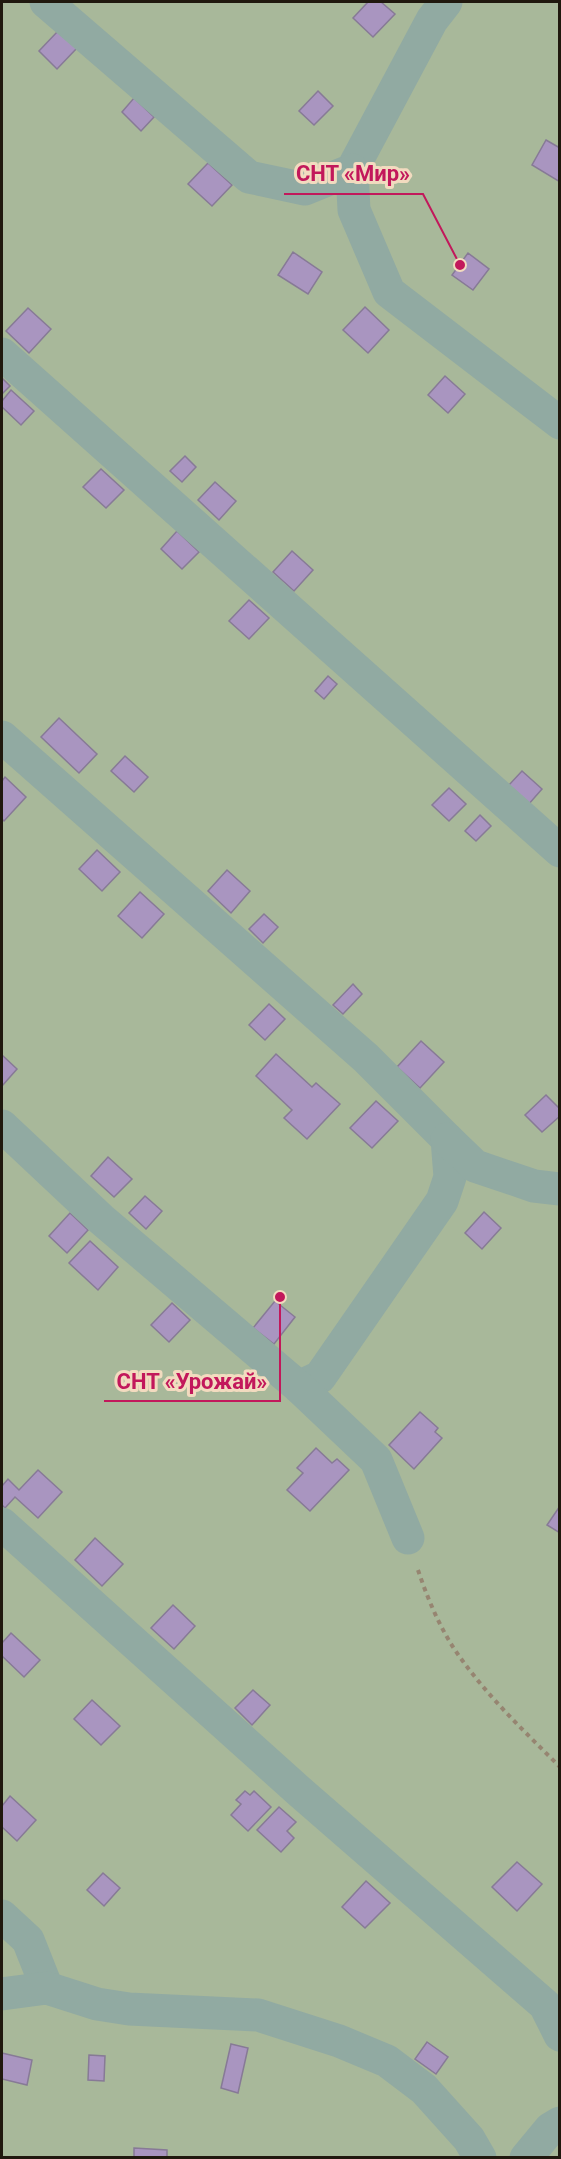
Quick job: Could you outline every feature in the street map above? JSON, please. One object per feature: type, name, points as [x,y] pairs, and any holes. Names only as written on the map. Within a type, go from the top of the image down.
[{"type":"lane","points":[[46,2],[249,177],[305,189],[352,170]]},
{"type":"lane","points":[[446,2],[432,20],[352,170],[354,210],[389,292],[560,423]]},
{"type":"lane","points":[[2,354],[560,851]]},
{"type":"lane","points":[[2,737],[366,1058],[475,1166],[534,1186],[560,1189]]},
{"type":"lane","points":[[2,1126],[101,1219],[299,1387],[376,1460],[408,1538]]},
{"type":"lane","points":[[299,1387],[320,1377],[442,1201],[450,1177],[447,1139]]},
{"type":"lane","points":[[2,1524],[300,1792],[545,2006],[560,2035]]},
{"type":"lane","points":[[2,1916],[28,1940],[47,1989]]},
{"type":"lane","points":[[2,1994],[47,1989],[97,2004],[129,2009],[258,2015],[339,2041],[387,2061],[424,2089],[470,2139],[480,2157]]},
{"type":"lane","points":[[526,2157],[556,2121]]},
{"type":"path","points":[[408,1538],[427,1596],[454,1649],[498,1703],[560,1767]]},
{"type":"green space","points":[[2,2],[559,2],[559,2157],[2,2158]]},
{"type":"building","points":[[368,2],[381,2],[395,14],[373,37],[353,18]]},
{"type":"building","points":[[58,31],[77,48],[57,69],[39,51]]},
{"type":"building","points":[[318,91],[333,106],[314,125],[299,111]]},
{"type":"building","points":[[134,98],[154,117],[141,131],[122,112]]},
{"type":"building","points":[[546,140],[560,148],[560,182],[532,165]]},
{"type":"building","points":[[208,163],[232,185],[212,206],[188,184]]},
{"type":"building","points":[[293,252],[322,272],[308,294],[278,275]]},
{"type":"building","points":[[468,253],[489,269],[473,290],[452,275]]},
{"type":"building","points":[[365,307],[389,330],[368,353],[343,330]]},
{"type":"building","points":[[28,308],[51,329],[29,353],[6,331]]},
{"type":"building","points":[[445,376],[465,394],[448,413],[428,395]]},
{"type":"building","points":[[2,378],[10,386],[2,394]]},
{"type":"building","points":[[11,390],[34,411],[21,425],[2,407],[2,401]]},
{"type":"building","points":[[185,456],[196,467],[182,482],[170,471]]},
{"type":"building","points":[[101,469],[124,490],[106,508],[83,487]]},
{"type":"building","points":[[215,482],[236,501],[219,520],[198,500]]},
{"type":"building","points":[[177,531],[199,552],[182,569],[161,549]]},
{"type":"building","points":[[292,551],[313,570],[294,591],[273,572]]},
{"type":"building","points":[[249,600],[269,618],[249,639],[229,621]]},
{"type":"building","points":[[328,676],[337,684],[324,699],[315,691]]},
{"type":"building","points":[[59,718],[97,754],[79,773],[41,737]]},
{"type":"building","points":[[125,756],[148,777],[134,792],[111,771]]},
{"type":"building","points":[[522,771],[542,789],[528,805],[508,786]]},
{"type":"building","points":[[5,777],[26,797],[4,821],[2,819],[2,781]]},
{"type":"building","points":[[449,788],[466,804],[449,821],[432,805]]},
{"type":"building","points":[[480,815],[491,826],[476,841],[465,831]]},
{"type":"building","points":[[97,850],[120,872],[102,891],[79,869]]},
{"type":"building","points":[[227,870],[250,891],[231,913],[208,891]]},
{"type":"building","points":[[140,892],[164,914],[142,938],[118,916]]},
{"type":"building","points":[[264,914],[278,927],[263,943],[249,929]]},
{"type":"building","points":[[353,984],[362,994],[343,1014],[333,1005]]},
{"type":"building","points":[[269,1004],[285,1019],[265,1040],[249,1025]]},
{"type":"building","points":[[421,1041],[444,1062],[420,1088],[397,1067]]},
{"type":"building","points":[[276,1054],[312,1087],[316,1083],[340,1104],[307,1139],[284,1118],[292,1110],[256,1076]]},
{"type":"building","points":[[2,1055],[17,1069],[2,1086]]},
{"type":"building","points":[[546,1095],[560,1109],[560,1116],[542,1132],[525,1115]]},
{"type":"building","points":[[376,1101],[398,1121],[372,1148],[350,1128]]},
{"type":"building","points":[[108,1157],[132,1179],[114,1197],[91,1176]]},
{"type":"building","points":[[145,1196],[162,1211],[146,1229],[129,1213]]},
{"type":"building","points":[[484,1212],[501,1228],[482,1249],[465,1233]]},
{"type":"building","points":[[70,1213],[88,1230],[67,1253],[49,1236]]},
{"type":"building","points":[[90,1241],[118,1267],[98,1290],[69,1263]]},
{"type":"building","points":[[275,1301],[295,1317],[274,1344],[253,1328]]},
{"type":"building","points":[[172,1303],[190,1320],[169,1342],[151,1325]]},
{"type":"building","points":[[420,1412],[438,1428],[435,1432],[442,1438],[414,1469],[389,1445]]},
{"type":"building","points":[[316,1448],[332,1463],[337,1459],[349,1470],[310,1511],[287,1490],[303,1473],[297,1468]]},
{"type":"building","points":[[38,1470],[62,1492],[38,1518],[15,1497],[5,1508],[2,1505],[2,1486],[8,1479],[19,1490]]},
{"type":"building","points":[[560,1506],[560,1533],[547,1525]]},
{"type":"building","points":[[95,1538],[123,1564],[102,1586],[75,1560]]},
{"type":"building","points":[[173,1605],[195,1626],[174,1649],[151,1628]]},
{"type":"building","points":[[11,1633],[40,1660],[24,1677],[2,1656],[2,1643]]},
{"type":"building","points":[[253,1690],[270,1705],[252,1725],[235,1708]]},
{"type":"building","points":[[92,1700],[120,1726],[101,1745],[74,1719]]},
{"type":"building","points":[[245,1791],[250,1795],[254,1791],[271,1807],[248,1831],[231,1815],[241,1804],[236,1800]]},
{"type":"building","points":[[10,1796],[36,1820],[17,1841],[2,1827],[2,1806]]},
{"type":"building","points":[[279,1807],[296,1822],[287,1831],[294,1838],[281,1852],[257,1830]]},
{"type":"building","points":[[517,1862],[542,1884],[517,1911],[492,1887]]},
{"type":"building","points":[[103,1873],[120,1888],[104,1906],[87,1890]]},
{"type":"building","points":[[366,1881],[390,1903],[365,1928],[342,1907]]},
{"type":"building","points":[[427,2042],[448,2057],[436,2074],[415,2059]]},
{"type":"building","points":[[231,2044],[248,2048],[238,2093],[221,2088]]},
{"type":"building","points":[[2,2053],[32,2060],[27,2085],[2,2079]]},
{"type":"building","points":[[89,2055],[105,2056],[104,2081],[88,2080]]},
{"type":"building","points":[[134,2148],[167,2150],[167,2158],[134,2158]]},
{"type":"place","name":"СНТ «Мир»","points":[[460,265]]},
{"type":"place","name":"СНТ «Урожай»","points":[[280,1297]]}]
